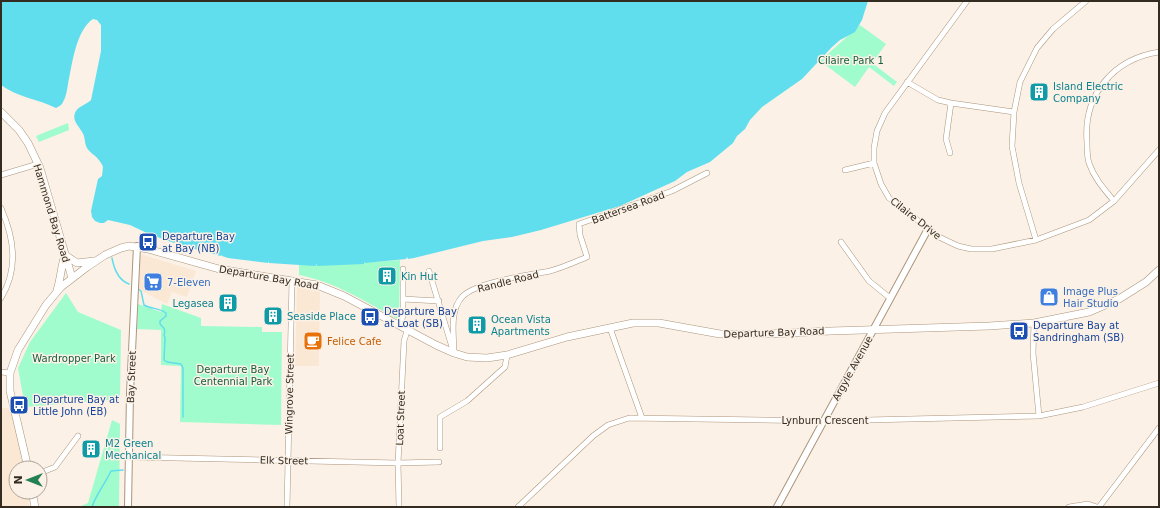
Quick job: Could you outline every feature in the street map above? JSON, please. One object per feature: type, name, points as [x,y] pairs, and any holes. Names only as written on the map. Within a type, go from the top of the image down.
[{"type":"main road","name":"Hammond Bay Road","points":[[1,112],[19,130],[28,143],[38,164],[72,278]]},
{"type":"main road","name":"Departure Bay Road","points":[[26,460],[10,391],[10,372],[18,350],[55,293],[72,278],[96,261],[121,248],[137,246],[218,269],[317,285],[330,290],[454,354],[468,357],[487,358],[506,355],[567,337],[633,323],[659,323],[720,334],[768,334],[1034,323],[1089,312],[1119,299],[1146,282],[1159,270]]},
{"type":"main road","points":[[55,293],[60,280],[62,263],[65,255],[80,263],[96,261]]},
{"type":"street","name":"Cilaire Drive","points":[[967,1],[885,113],[877,131],[874,148],[874,163],[881,184],[889,198],[928,229],[939,237],[958,246],[971,249],[992,249],[1036,240],[1089,220],[1114,201],[1159,150]]},
{"type":"street","points":[[1036,240],[1019,183],[1012,146],[1014,112],[1020,82],[1037,48],[1053,29],[1086,1]]},
{"type":"street","points":[[1114,201],[1098,181],[1088,162],[1086,130],[1089,107],[1097,91],[1110,76],[1124,65],[1138,57],[1159,52]]},
{"type":"street","points":[[907,82],[938,100],[1014,112]]},
{"type":"street","points":[[950,153],[946,139],[951,103]]},
{"type":"street","points":[[845,170],[874,163]]},
{"type":"street","points":[[1,175],[38,164]]},
{"type":"street","name":"Battersea Road","points":[[587,257],[580,234],[579,224],[672,190],[707,173]]},
{"type":"street","points":[[1,208],[9,226],[13,248],[12,264],[7,287],[1,298]]},
{"type":"street","name":"Argyle Avenue","points":[[777,507],[928,229]]},
{"type":"street","points":[[841,242],[869,281],[890,298]]},
{"type":"street","name":"Bay Street","points":[[128,507],[130,394],[137,246]]},
{"type":"street","name":"Randle Road","points":[[454,354],[453,324],[456,308],[462,297],[474,289],[518,276],[551,270],[587,257]]},
{"type":"street","points":[[399,326],[403,316],[403,269]]},
{"type":"street","points":[[429,271],[454,354]]},
{"type":"street","name":"Wingrove Street","points":[[287,507],[292,280]]},
{"type":"street","points":[[404,299],[438,301]]},
{"type":"street","points":[[1034,323],[1033,353],[1039,416]]},
{"type":"street","points":[[610,328],[642,418]]},
{"type":"street","name":"Loat Street","points":[[399,507],[398,463],[404,341],[407,331]]},
{"type":"street","points":[[440,448],[440,417],[467,401],[505,367],[506,355]]},
{"type":"street","points":[[1,372],[10,372]]},
{"type":"street","name":"Lynburn Crescent","points":[[518,507],[598,432],[608,425],[629,418],[823,421],[1039,416],[1082,408],[1159,382]]},
{"type":"street","points":[[1069,507],[1088,504],[1098,507],[1159,428]]},
{"type":"street","points":[[48,470],[55,467],[78,436]]},
{"type":"street","name":"Elk Street","points":[[129,456],[288,461],[398,463],[438,462]]},
{"type":"shaded area","points":[[140,254],[196,271],[187,297],[172,292],[167,304],[138,289]]},
{"type":"shaded area","points":[[297,287],[320,292],[319,366],[295,366]]},
{"type":"shaded area","points":[[1,408],[14,408],[22,460],[8,460],[8,500],[28,500],[29,507],[1,507]]},
{"type":"green space","name":"Cilaire Park 1","points":[[860,25],[886,44],[872,63],[897,82],[894,86],[869,67],[855,87],[820,61]]},
{"type":"green space","points":[[68,123],[69,130],[39,142],[36,136]]},
{"type":"green space","points":[[400,260],[399,320],[326,282],[299,275],[299,264],[333,265]]},
{"type":"green space","name":"Wardropper Park","points":[[66,293],[78,312],[121,330],[120,399],[25,407],[18,368],[30,342]]},
{"type":"green space","name":"Departure Bay Centennial Park","points":[[138,304],[161,312],[162,304],[201,318],[201,326],[262,327],[262,332],[282,332],[281,425],[180,422],[181,366],[161,365],[161,330],[137,329]]},
{"type":"green space","points":[[112,420],[120,424],[119,507],[79,507],[88,503]]},
{"type":"water","points":[[1,1],[868,1],[862,20],[855,32],[840,40],[832,47],[802,79],[762,107],[750,120],[745,129],[737,136],[733,143],[710,162],[687,172],[675,181],[620,206],[541,230],[512,237],[483,241],[408,259],[407,257],[406,259],[364,262],[364,264],[317,266],[317,264],[315,266],[269,263],[269,261],[268,263],[228,258],[222,255],[221,256],[176,244],[175,242],[174,243],[149,234],[130,225],[108,220],[104,223],[95,221],[92,217],[91,211],[98,179],[102,176],[103,167],[99,160],[87,148],[83,133],[75,121],[74,115],[77,109],[91,100],[101,51],[101,25],[97,20],[93,19],[82,31],[73,58],[65,98],[62,104],[56,108],[21,95],[1,85]]},
{"type":"waterway","points":[[112,258],[117,274],[122,280],[129,284]]},
{"type":"waterway","points":[[138,289],[141,291],[144,305],[166,313],[166,316],[160,321],[160,324],[165,330],[164,360],[167,362],[181,364],[183,368],[183,417]]},
{"type":"waterway","points":[[92,507],[111,471],[123,470]]},
{"type":"place","name":"Island Electric Company","points":[[1039,92]]},
{"type":"place","name":"Departure Bay at Bay (NB)","points":[[148,242]]},
{"type":"place","name":"Kin Hut","points":[[387,276]]},
{"type":"place","name":"7-Eleven","points":[[153,282]]},
{"type":"place","name":"Image Plus Hair Studio","points":[[1049,297]]},
{"type":"place","name":"Legasea","points":[[228,303]]},
{"type":"place","name":"Seaside Place","points":[[273,316]]},
{"type":"place","name":"Departure Bay at Loat (SB)","points":[[370,317]]},
{"type":"place","name":"Ocean Vista Apartments","points":[[477,325]]},
{"type":"place","name":"Departure Bay at Sandringham (SB)","points":[[1019,331]]},
{"type":"place","name":"Felice Cafe","points":[[313,341]]},
{"type":"place","name":"Departure Bay at Little John (EB)","points":[[19,405]]},
{"type":"place","name":"M2 Green Mechanical","points":[[91,449]]}]
